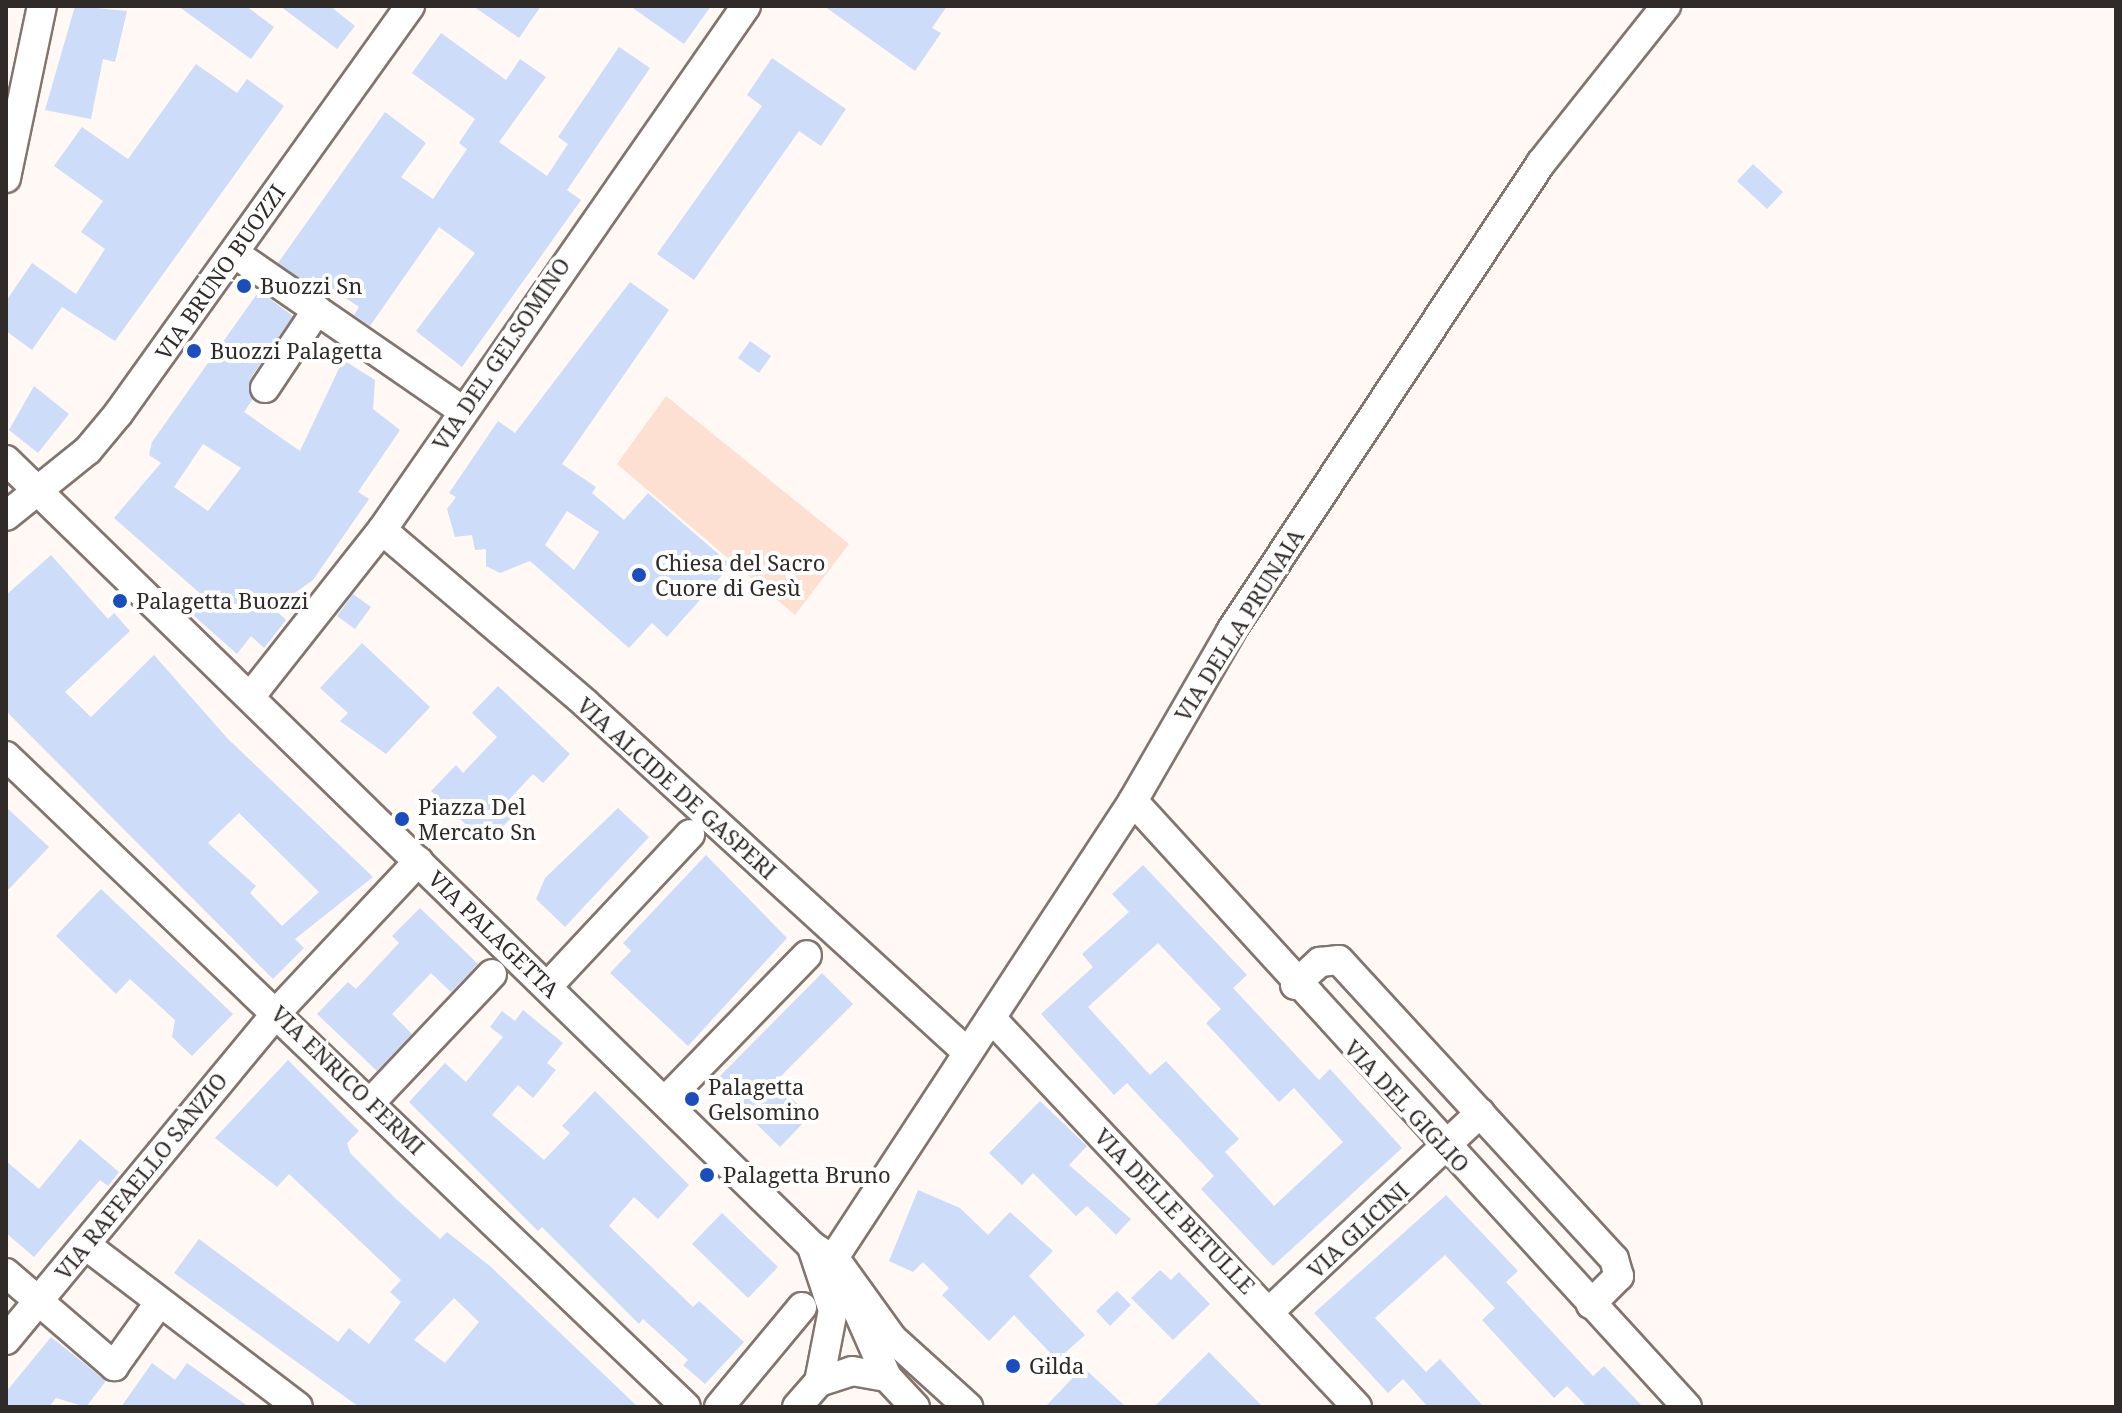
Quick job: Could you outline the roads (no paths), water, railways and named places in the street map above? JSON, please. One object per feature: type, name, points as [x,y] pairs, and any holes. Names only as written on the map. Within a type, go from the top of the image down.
[{"type":"street","points":[[6,178],[42,6]]},
{"type":"street","name":"VIA BRUNO BUOZZI","points":[[6,516],[36,492],[118,414],[410,6]]},
{"type":"street","name":"VIA DEL GELSOMINO","points":[[250,697],[382,530],[462,410],[746,6]]},
{"type":"street","name":"VIA DELLA PRUNAIA","points":[[829,1258],[1133,801],[1231,631],[1541,163],[1666,6]]},
{"type":"street","points":[[234,253],[462,410]]},
{"type":"street","points":[[265,388],[317,310]]},
{"type":"street","name":"VIA PALAGETTA","points":[[6,460],[829,1258],[892,1338],[968,1407]]},
{"type":"street","name":"VIA ALCIDE DE GASPERI","points":[[382,530],[585,703],[967,1052]]},
{"type":"street","name":"VIA ENRICO FERMI","points":[[6,756],[277,1012],[686,1407]]},
{"type":"street","name":"VIA DEL GIGLIO","points":[[1133,801],[1295,985],[1687,1407]]},
{"type":"street","points":[[548,986],[690,834]]},
{"type":"street","name":"VIA RAFFAELLO SANZIO","points":[[6,1340],[87,1246],[277,1012],[419,861]]},
{"type":"street","points":[[666,1100],[807,955]]},
{"type":"street","points":[[1295,985],[1320,962],[1339,960],[1614,1259],[1619,1276],[1591,1304]]},
{"type":"street","points":[[371,1102],[492,974]]},
{"type":"street","name":"VIA DELLE BETULLE","points":[[991,1018],[1270,1311],[1357,1407]]},
{"type":"street","name":"VIA GLICINI","points":[[1270,1311],[1480,1113]]},
{"type":"street","points":[[87,1246],[298,1407]]},
{"type":"street","name":"VIA PALAGETTA","points":[[829,1258],[861,1330],[887,1377],[919,1406]]},
{"type":"street","name":"VIA PALAGETTA","points":[[819,1382],[833,1310],[829,1258]]},
{"type":"street","points":[[6,1273],[114,1366],[159,1303]]},
{"type":"street","points":[[719,1407],[802,1307]]},
{"type":"street","points":[[797,1407],[819,1382],[852,1371],[887,1377]]},
{"type":"place","name":"Buozzi Sn","points":[[244,286]]},
{"type":"place","name":"Buozzi Palagetta","points":[[194,351]]},
{"type":"place","name":"Chiesa del Sacro Cuore di Gesù","points":[[639,575]]},
{"type":"place","name":"Palagetta Buozzi","points":[[120,601]]},
{"type":"place","name":"Piazza Del Mercato Sn","points":[[402,819]]},
{"type":"place","name":"Palagetta Gelsomino","points":[[692,1099]]},
{"type":"place","name":"Palagetta Bruno","points":[[707,1175]]},
{"type":"place","name":"Gilda","points":[[1013,1366]]}]
